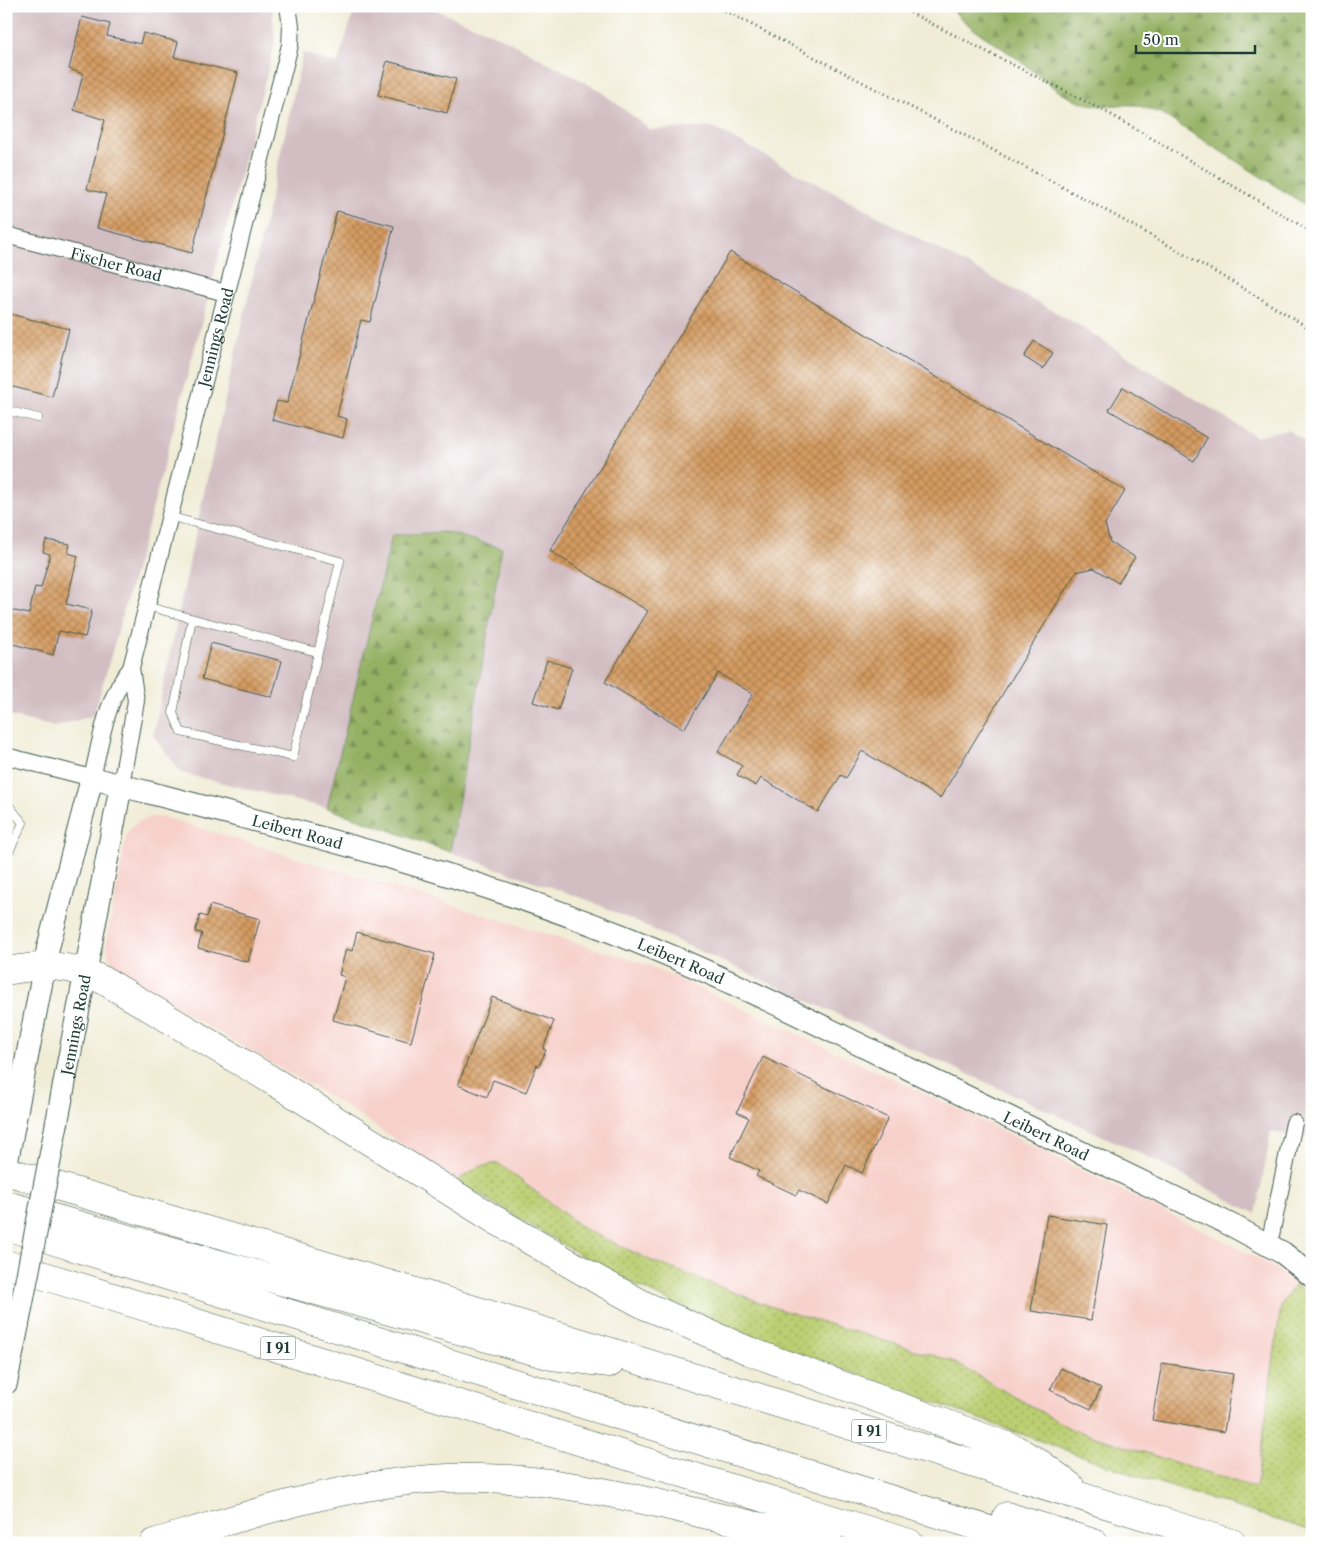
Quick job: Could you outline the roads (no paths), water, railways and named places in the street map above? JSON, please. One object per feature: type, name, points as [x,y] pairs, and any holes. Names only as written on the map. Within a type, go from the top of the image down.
[{"type":"highway","points":[[6,971],[57,965],[85,972],[126,993],[284,1087],[492,1218],[619,1292],[749,1351],[1015,1449],[1039,1463],[1084,1497]]},
{"type":"highway","name":"I 91","points":[[6,1171],[654,1364],[1232,1543]]},
{"type":"highway","points":[[6,1205],[552,1356],[595,1362],[654,1364]]},
{"type":"highway","points":[[6,1226],[1032,1543]]},
{"type":"highway","points":[[138,1242],[198,1266],[1094,1543]]},
{"type":"highway","name":"I 91","points":[[6,1264],[909,1543]]},
{"type":"highway","points":[[154,1543],[326,1494],[384,1484],[472,1478],[549,1482],[604,1491],[829,1543]]},
{"type":"street","name":"Jennings Road","points":[[6,1383],[136,701],[131,668],[168,516],[290,45],[291,26],[288,6]]},
{"type":"street","name":"Fischer Road","points":[[6,235],[226,294]]},
{"type":"street","name":"Jennings Road","points":[[6,1166],[45,965],[113,698],[120,683],[131,668]]},
{"type":"street","name":"Leibert Road","points":[[6,756],[326,838],[429,867],[617,934],[780,1006],[1269,1245],[1312,1276]]},
{"type":"street","points":[[1269,1245],[1294,1123]]},
{"type":"lane","points":[[6,410],[38,418]]},
{"type":"lane","points":[[6,519],[9,509]]},
{"type":"lane","points":[[168,516],[340,561],[293,757],[181,732],[173,713],[192,619]]},
{"type":"lane","points":[[146,606],[317,652]]},
{"type":"lane","points":[[6,802],[23,823],[6,858]]}]
